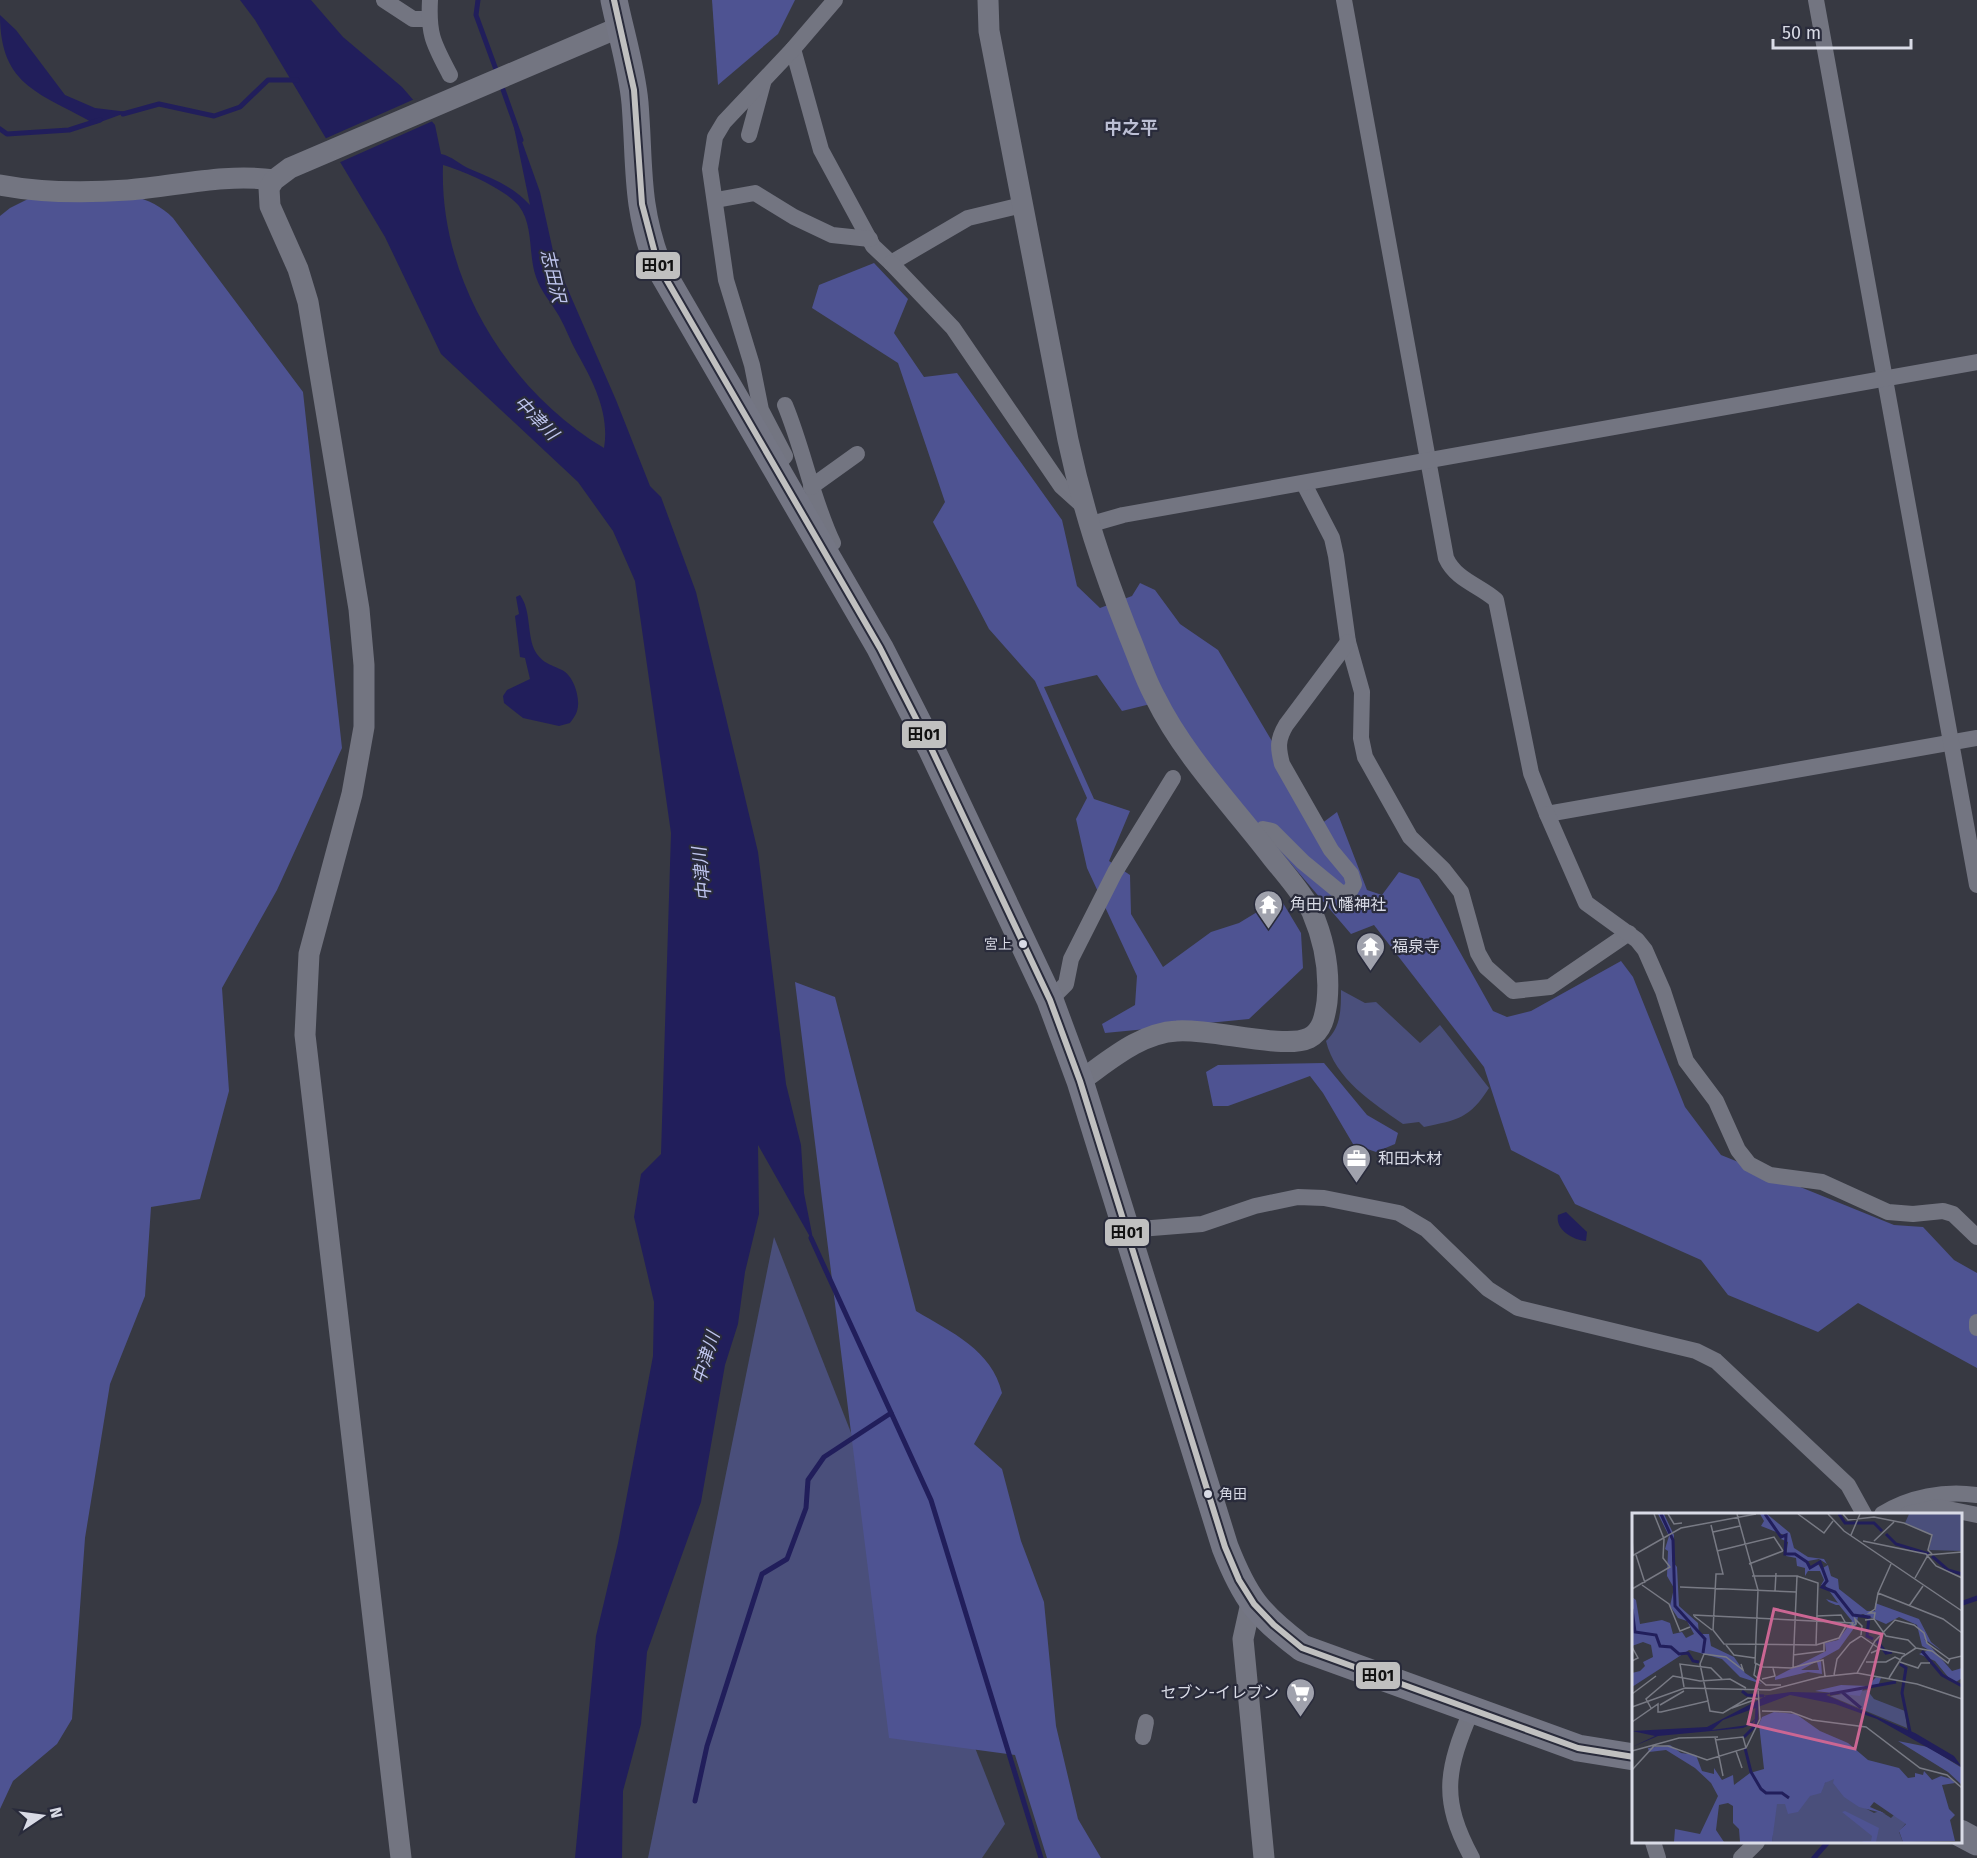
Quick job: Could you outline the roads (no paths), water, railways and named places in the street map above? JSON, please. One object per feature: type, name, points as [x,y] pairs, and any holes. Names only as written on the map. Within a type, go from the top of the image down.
[{"type":"main road","points":[[614,0],[608,31],[635,102],[638,192],[648,237],[658,265],[880,648],[932,748],[1050,1000],[1080,1081],[1225,1547],[1236,1577],[1251,1603],[1271,1625],[1302,1648],[1578,1748],[1632,1763]]},
{"type":"main road","points":[[1962,1834],[1977,1842]]},
{"type":"street","points":[[384,0],[413,19],[428,19]]},
{"type":"street","points":[[430,0],[428,19],[433,40],[450,75]]},
{"type":"street","points":[[774,467],[785,456],[761,410],[752,365],[726,280],[710,169],[715,137],[741,102],[793,49],[835,0]]},
{"type":"street","points":[[988,0],[989,31],[1022,205],[1085,515],[1099,560],[1154,695],[1193,758],[1301,895],[1320,933],[1326,963],[1328,993],[1322,1025],[1310,1037],[1291,1041],[1199,1030],[1175,1031],[1156,1035],[1128,1047],[1080,1081]]},
{"type":"street","points":[[1344,0],[1446,558],[1451,568],[1496,600],[1531,773],[1586,903],[1629,933],[1645,950],[1663,992],[1686,1061],[1716,1101],[1738,1150],[1749,1164],[1770,1175],[1822,1182],[1888,1212],[1913,1214],[1943,1211],[1953,1214],[1977,1237]]},
{"type":"street","points":[[1816,0],[1977,885]]},
{"type":"street","points":[[0,185],[35,191],[79,192],[128,190],[245,176],[282,174],[608,31]]},
{"type":"street","points":[[793,49],[821,150],[873,246],[953,328],[1061,486],[1085,515]]},
{"type":"street","points":[[749,135],[763,81]]},
{"type":"street","points":[[282,174],[269,188],[272,216],[292,254],[308,302],[359,609],[364,664],[364,727],[352,794],[309,954],[305,1035],[401,1858]]},
{"type":"street","points":[[716,200],[755,193],[794,217],[832,235],[870,239]]},
{"type":"street","points":[[891,263],[968,218],[1022,205]]},
{"type":"street","points":[[1085,515],[1123,515],[1304,484],[1977,362]]},
{"type":"street","points":[[785,405],[798,437],[822,520],[835,548],[826,557]]},
{"type":"street","points":[[811,487],[857,454]]},
{"type":"street","points":[[1304,484],[1332,538],[1348,642],[1362,692],[1361,738],[1365,757],[1410,837],[1443,869],[1461,892],[1478,952],[1486,967],[1513,991],[1550,987],[1629,933]]},
{"type":"street","points":[[1256,836],[1263,829],[1272,831],[1329,885],[1342,894],[1350,891],[1354,884],[1351,873],[1331,850],[1282,764],[1278,750],[1278,738],[1286,725],[1348,642]]},
{"type":"street","points":[[1547,814],[1977,738]]},
{"type":"street","points":[[1050,1000],[1066,984],[1071,959],[1115,872],[1173,778]]},
{"type":"street","points":[[1127,1230],[1202,1224],[1255,1206],[1298,1197],[1324,1198],[1399,1213],[1426,1229],[1488,1289],[1518,1308],[1696,1351],[1716,1361],[1848,1485],[1863,1513]]},
{"type":"street","points":[[1977,1322],[1977,1328]]},
{"type":"street","points":[[1886,1513],[1920,1498],[1951,1493],[1977,1496]]},
{"type":"street","points":[[1916,1513],[1938,1507],[1977,1515]]},
{"type":"street","points":[[1251,1603],[1244,1639],[1264,1858]]},
{"type":"street","points":[[1472,1710],[1454,1761],[1449,1790],[1451,1813],[1472,1858]]},
{"type":"street","points":[[1653,1843],[1658,1858]]},
{"type":"street","points":[[1741,1858],[1756,1843]]},
{"type":"water","name":"中津川","points":[[240,0],[311,0],[343,37],[402,87],[435,125],[441,154],[502,184],[517,193],[530,205],[510,108],[540,192],[555,260],[616,400],[650,486],[661,497],[696,592],[758,852],[786,1084],[801,1145],[804,1193],[814,1244],[758,1145],[759,1214],[745,1272],[738,1324],[725,1365],[701,1502],[647,1652],[641,1724],[623,1791],[622,1858],[575,1858],[596,1636],[618,1543],[653,1356],[654,1302],[634,1217],[641,1174],[661,1154],[671,833],[635,581],[613,531],[578,482],[441,354],[385,237],[255,20]],"holes":[[[443,165],[484,181],[504,193],[519,206],[524,214],[538,282],[556,311],[599,398],[605,423],[604,448],[569,424],[537,395],[509,363],[486,327],[467,289],[453,249],[445,207]]]},
{"type":"water","points":[[0,15],[16,30],[65,95],[95,108],[128,112],[95,124],[28,85],[16,73],[7,58],[2,39]]},
{"type":"water","points":[[520,595],[526,607],[532,642],[537,654],[566,673],[576,688],[578,706],[570,723],[559,726],[523,718],[504,703],[503,696],[507,690],[530,679],[525,658],[520,657],[515,616],[519,614],[516,597]]},
{"type":"water","points":[[1566,1212],[1587,1232],[1586,1241],[1576,1239],[1562,1230],[1558,1215]]},
{"type":"waterway","name":"志田沢","points":[[478,0],[476,15],[498,75]]},
{"type":"waterway","points":[[123,114],[159,104],[214,116],[240,107],[268,80],[297,80]]},
{"type":"waterway","name":"志田沢","points":[[501,84],[521,140]]},
{"type":"waterway","points":[[0,129],[7,134],[69,130],[100,120]]},
{"type":"waterway","points":[[811,1238],[931,1500],[1041,1858]]},
{"type":"waterway","points":[[695,1801],[707,1746],[762,1574],[787,1559],[806,1508],[808,1480],[824,1457],[891,1413]]},
{"type":"waterway","points":[[1962,1603],[1977,1598]]},
{"type":"waterway","points":[[1814,1858],[1827,1843]]},
{"type":"place","name":"角田八幡神社","points":[[1269,930]]},
{"type":"place","name":"宮上","points":[[1023,944]]},
{"type":"place","name":"福泉寺","points":[[1371,972]]},
{"type":"place","name":"和田木材","points":[[1357,1184]]},
{"type":"place","name":"角田","points":[[1208,1494]]},
{"type":"place","name":"セブン-イレブン","points":[[1300,1718]]},
{"type":"district","name":"中之平","points":[[1131,128]]}]
